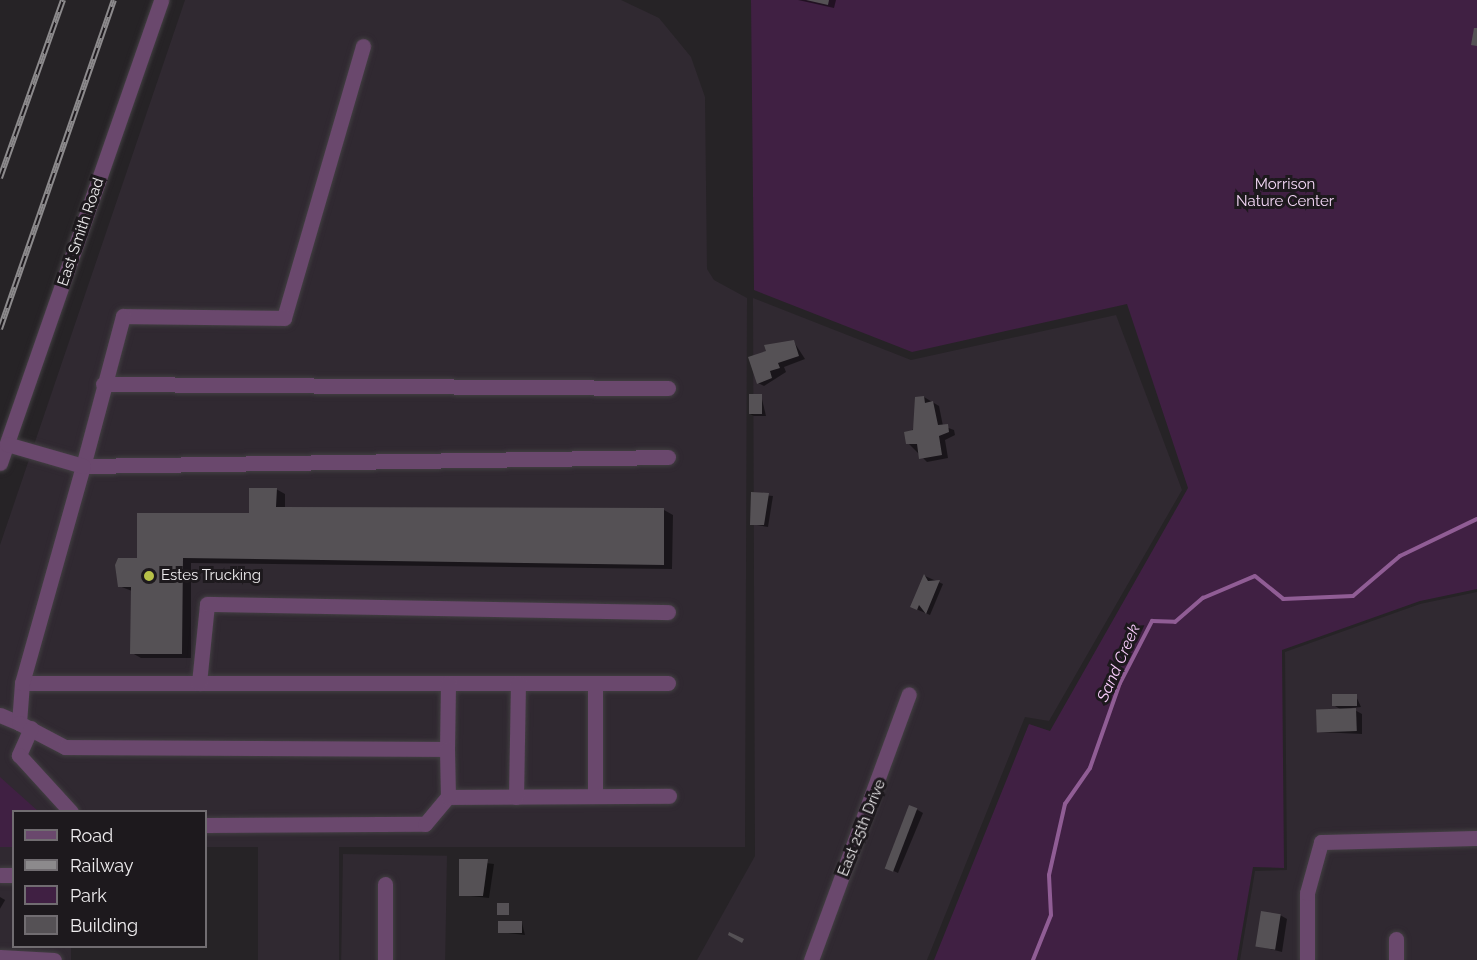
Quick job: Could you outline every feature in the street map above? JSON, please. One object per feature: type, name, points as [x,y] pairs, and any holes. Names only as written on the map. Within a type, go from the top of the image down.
[{"type":"street","name":"East Smith Road","points":[[0,464],[161,0]]},
{"type":"street","points":[[69,810],[19,755],[25,725],[22,683],[123,316],[284,318],[363,46]]},
{"type":"street","points":[[103,384],[668,388]]},
{"type":"street","points":[[7,444],[83,466],[668,457]]},
{"type":"street","points":[[199,683],[207,604],[668,612]]},
{"type":"street","points":[[22,683],[668,683]]},
{"type":"street","points":[[207,825],[425,824],[448,797],[448,683]]},
{"type":"street","points":[[516,797],[518,683]]},
{"type":"street","points":[[595,683],[595,796]]},
{"type":"street","name":"East 25th Drive","points":[[810,960],[909,694]]},
{"type":"street","points":[[0,715],[25,725],[65,747],[447,749]]},
{"type":"street","points":[[448,797],[669,796]]},
{"type":"street","points":[[1307,960],[1307,893],[1321,842],[1477,838]]},
{"type":"street","points":[[385,884],[385,960]]},
{"type":"street","points":[[1396,939],[1396,960]]},
{"type":"street","points":[[0,957],[54,960]]},
{"type":"shaded area","points":[[185,0],[621,0],[659,18],[691,57],[705,97],[707,269],[714,280],[747,298],[745,847],[339,847],[339,960],[258,960],[258,847],[207,847],[207,810],[12,810],[12,948],[71,948],[71,960],[0,960],[0,545]]},
{"type":"shaded area","points":[[753,298],[911,360],[1116,315],[1182,490],[1049,721],[1025,717],[927,960],[697,960],[755,856]]},
{"type":"shaded area","points":[[1477,592],[1477,960],[1240,960],[1255,871],[1287,870],[1285,652],[1420,604]]},
{"type":"shaded area","points":[[343,854],[447,856],[445,960],[341,960]]},
{"type":"green space","name":"Morrison Nature Center","points":[[751,0],[1477,0],[1477,589],[1420,601],[1282,650],[1284,868],[1253,867],[1237,960],[934,960],[1029,724],[1050,731],[1188,488],[1127,304],[912,352],[754,290]]},
{"type":"green space","points":[[0,777],[37,810],[12,810],[12,847],[0,847]]},
{"type":"building","points":[[806,0],[829,0],[828,5]]},
{"type":"building","points":[[1474,28],[1477,28],[1477,46],[1471,45]]},
{"type":"building","points":[[794,340],[799,356],[778,363],[780,368],[770,371],[772,378],[757,384],[748,357],[766,351],[764,345]]},
{"type":"building","points":[[749,394],[762,394],[762,414],[749,414]]},
{"type":"building","points":[[924,396],[925,403],[933,401],[938,425],[948,424],[949,432],[939,436],[942,455],[919,459],[917,444],[906,444],[904,432],[913,430],[915,397]]},
{"type":"building","points":[[249,488],[277,488],[276,507],[664,508],[664,565],[183,558],[182,654],[130,654],[131,587],[118,587],[115,565],[118,558],[137,558],[137,513],[249,513]]},
{"type":"building","points":[[751,492],[769,493],[764,525],[750,525]]},
{"type":"building","points":[[924,574],[928,581],[940,580],[926,614],[919,605],[917,610],[910,607]]},
{"type":"building","points":[[1332,694],[1357,694],[1357,706],[1332,706]]},
{"type":"building","points":[[1356,708],[1357,731],[1317,732],[1316,709]]},
{"type":"building","points":[[909,805],[917,808],[893,872],[885,868]]},
{"type":"building","points":[[459,859],[488,859],[483,896],[459,896]]},
{"type":"building","points":[[497,903],[509,903],[509,915],[497,915]]},
{"type":"building","points":[[1261,911],[1281,914],[1275,950],[1255,947]]},
{"type":"building","points":[[498,921],[522,921],[522,933],[498,933]]},
{"type":"building","points":[[729,932],[744,939],[742,943],[728,935]]},
{"type":"waterway","name":"Sand Creek","points":[[1033,960],[1051,915],[1049,875],[1065,804],[1090,768],[1120,683],[1152,621],[1175,622],[1203,598],[1255,576],[1283,599],[1353,596],[1400,556],[1477,519]]},
{"type":"railway","points":[[0,178],[63,0]]},
{"type":"railway","points":[[0,329],[114,0]]},
{"type":"place","name":"Estes Trucking","points":[[149,576]]}]
